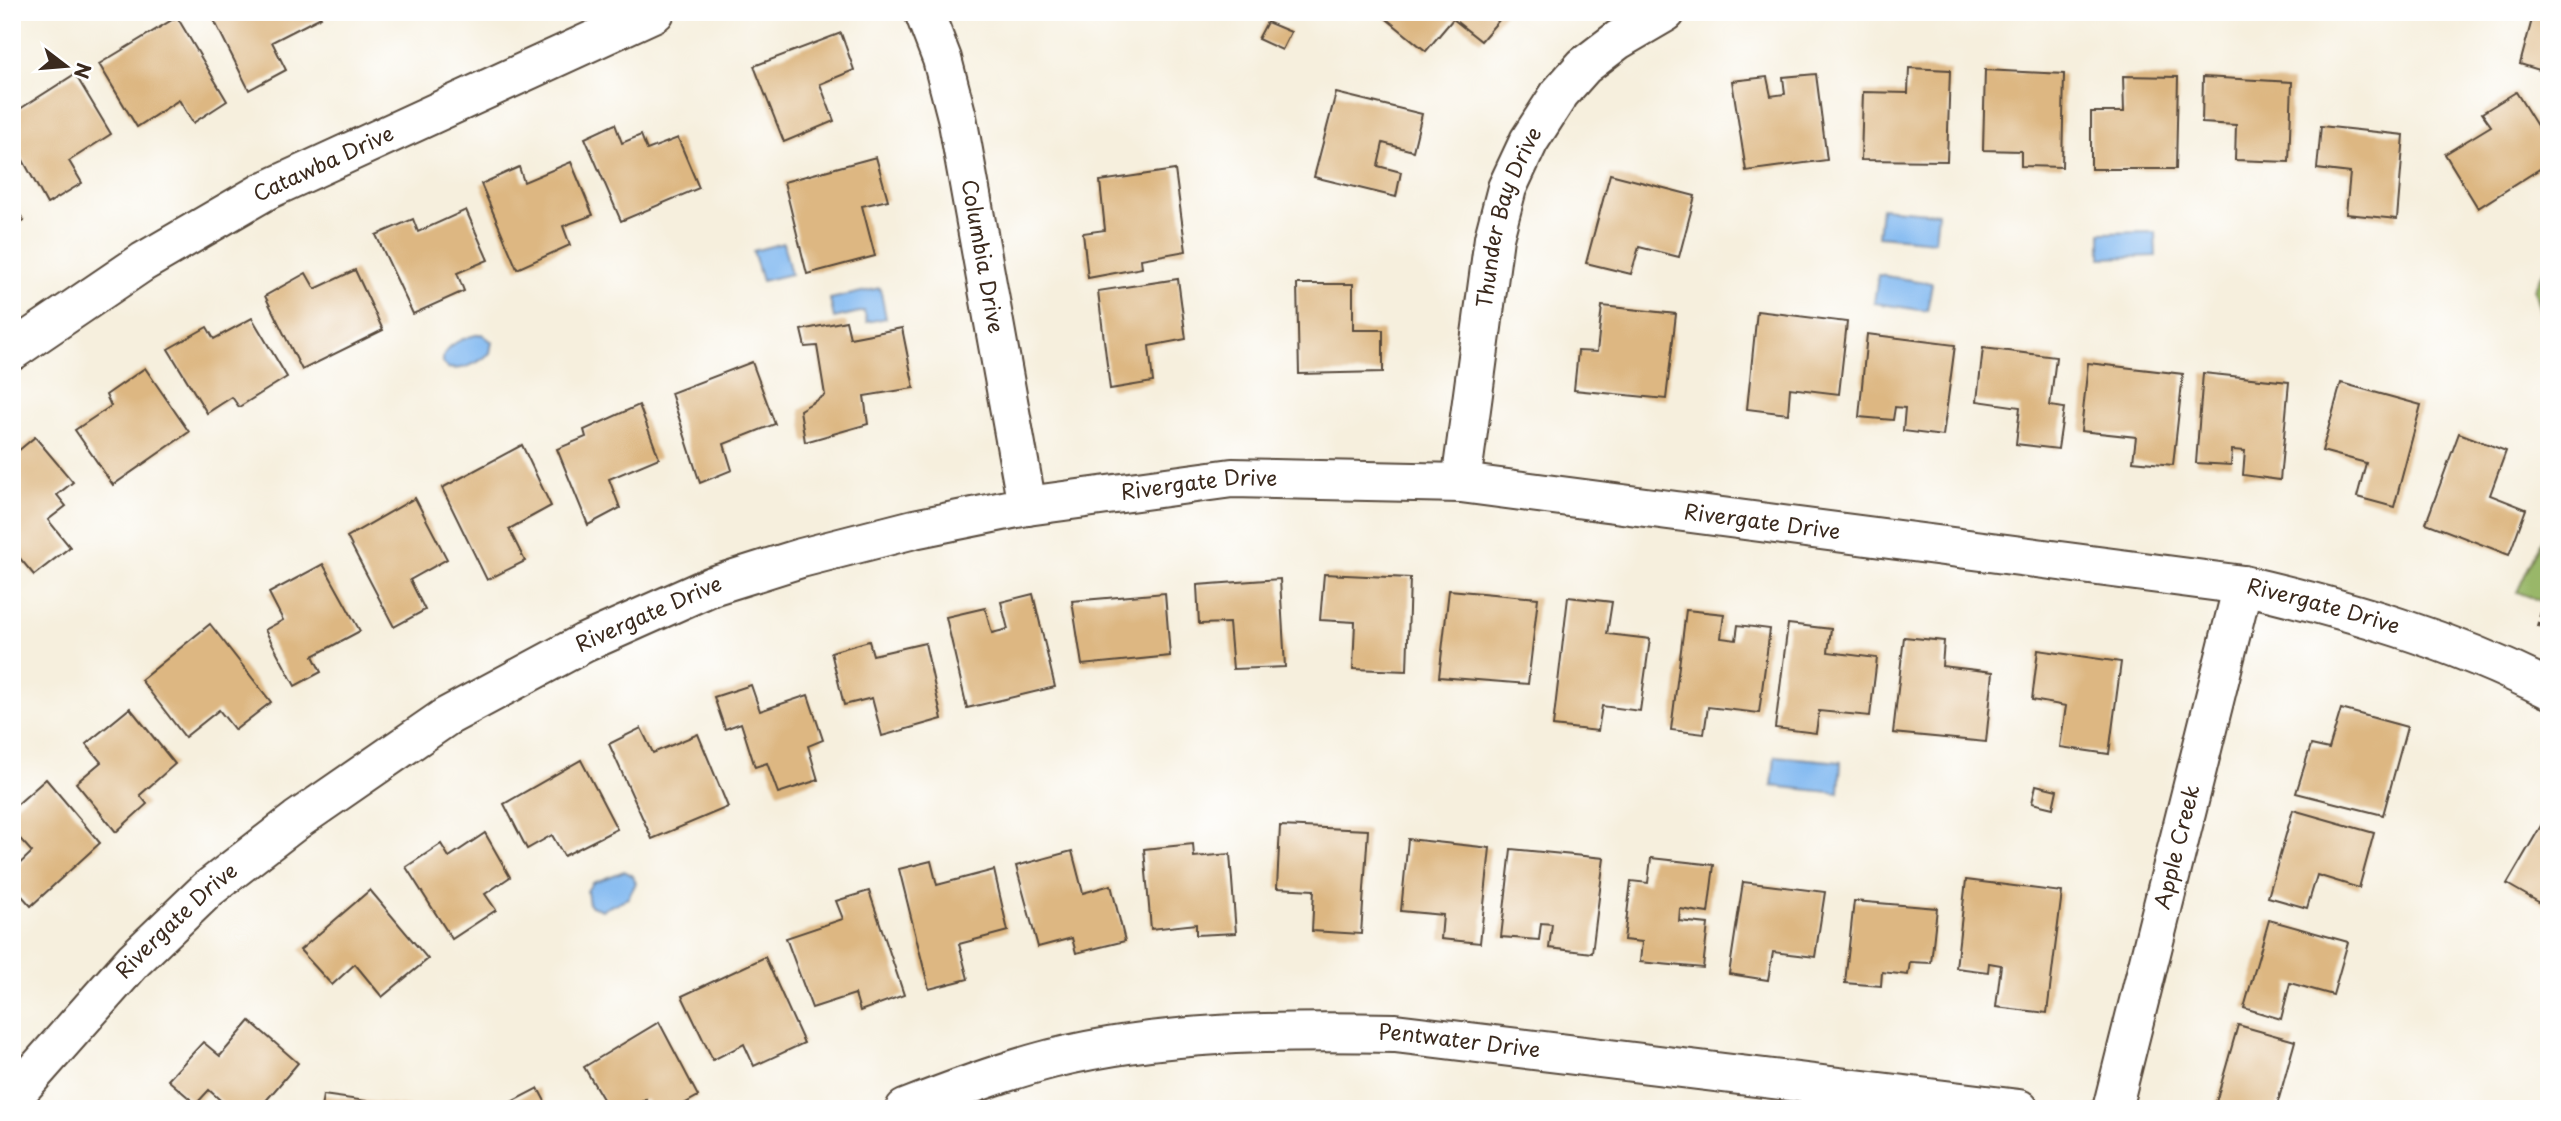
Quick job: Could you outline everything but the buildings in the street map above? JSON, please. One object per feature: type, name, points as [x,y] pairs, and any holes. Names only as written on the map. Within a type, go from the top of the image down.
[{"type":"street","name":"Catawba Drive","points":[[12,351],[143,262],[265,191],[655,12]]},
{"type":"street","name":"Columbia Drive","points":[[924,12],[942,59],[957,117],[1027,506]]},
{"type":"street","name":"Thunder Bay Drive","points":[[1461,483],[1494,238],[1507,188],[1529,141],[1560,93],[1584,66],[1618,40],[1666,12]]},
{"type":"street","name":"Rivergate Drive","points":[[23,1100],[134,960],[208,889],[297,820],[446,717],[584,643],[712,586],[801,558],[1027,506],[1232,478],[1461,483],[2243,585],[2359,613],[2455,646],[2549,689]]},
{"type":"street","name":"Apple Creek","points":[[2112,1109],[2243,585]]},
{"type":"street","name":"Pentwater Drive","points":[[905,1109],[971,1083],[1053,1059],[1138,1044],[1233,1034],[1317,1031],[1395,1033],[2019,1109]]},
{"type":"path","points":[[2538,627],[2549,586]]},
{"type":"green space","points":[[2549,261],[2549,342],[2534,289]]},
{"type":"green space","points":[[2549,524],[2549,604],[2517,592]]},
{"type":"water","points":[[1881,208],[1938,213],[1935,241],[1878,236]]},
{"type":"water","points":[[2155,232],[2156,256],[2101,258],[2101,233]]},
{"type":"water","points":[[783,243],[791,274],[762,281],[753,251]]},
{"type":"water","points":[[1878,275],[1932,283],[1927,311],[1874,303]]},
{"type":"water","points":[[880,288],[886,318],[867,322],[864,311],[834,318],[830,299]]},
{"type":"water","points":[[482,334],[492,342],[490,353],[486,357],[459,368],[448,368],[443,363],[446,351],[456,342]]},
{"type":"water","points":[[1775,756],[1841,762],[1839,793],[1772,786]]},
{"type":"water","points":[[624,871],[632,875],[636,883],[628,898],[602,910],[589,905],[587,891],[592,883]]}]
